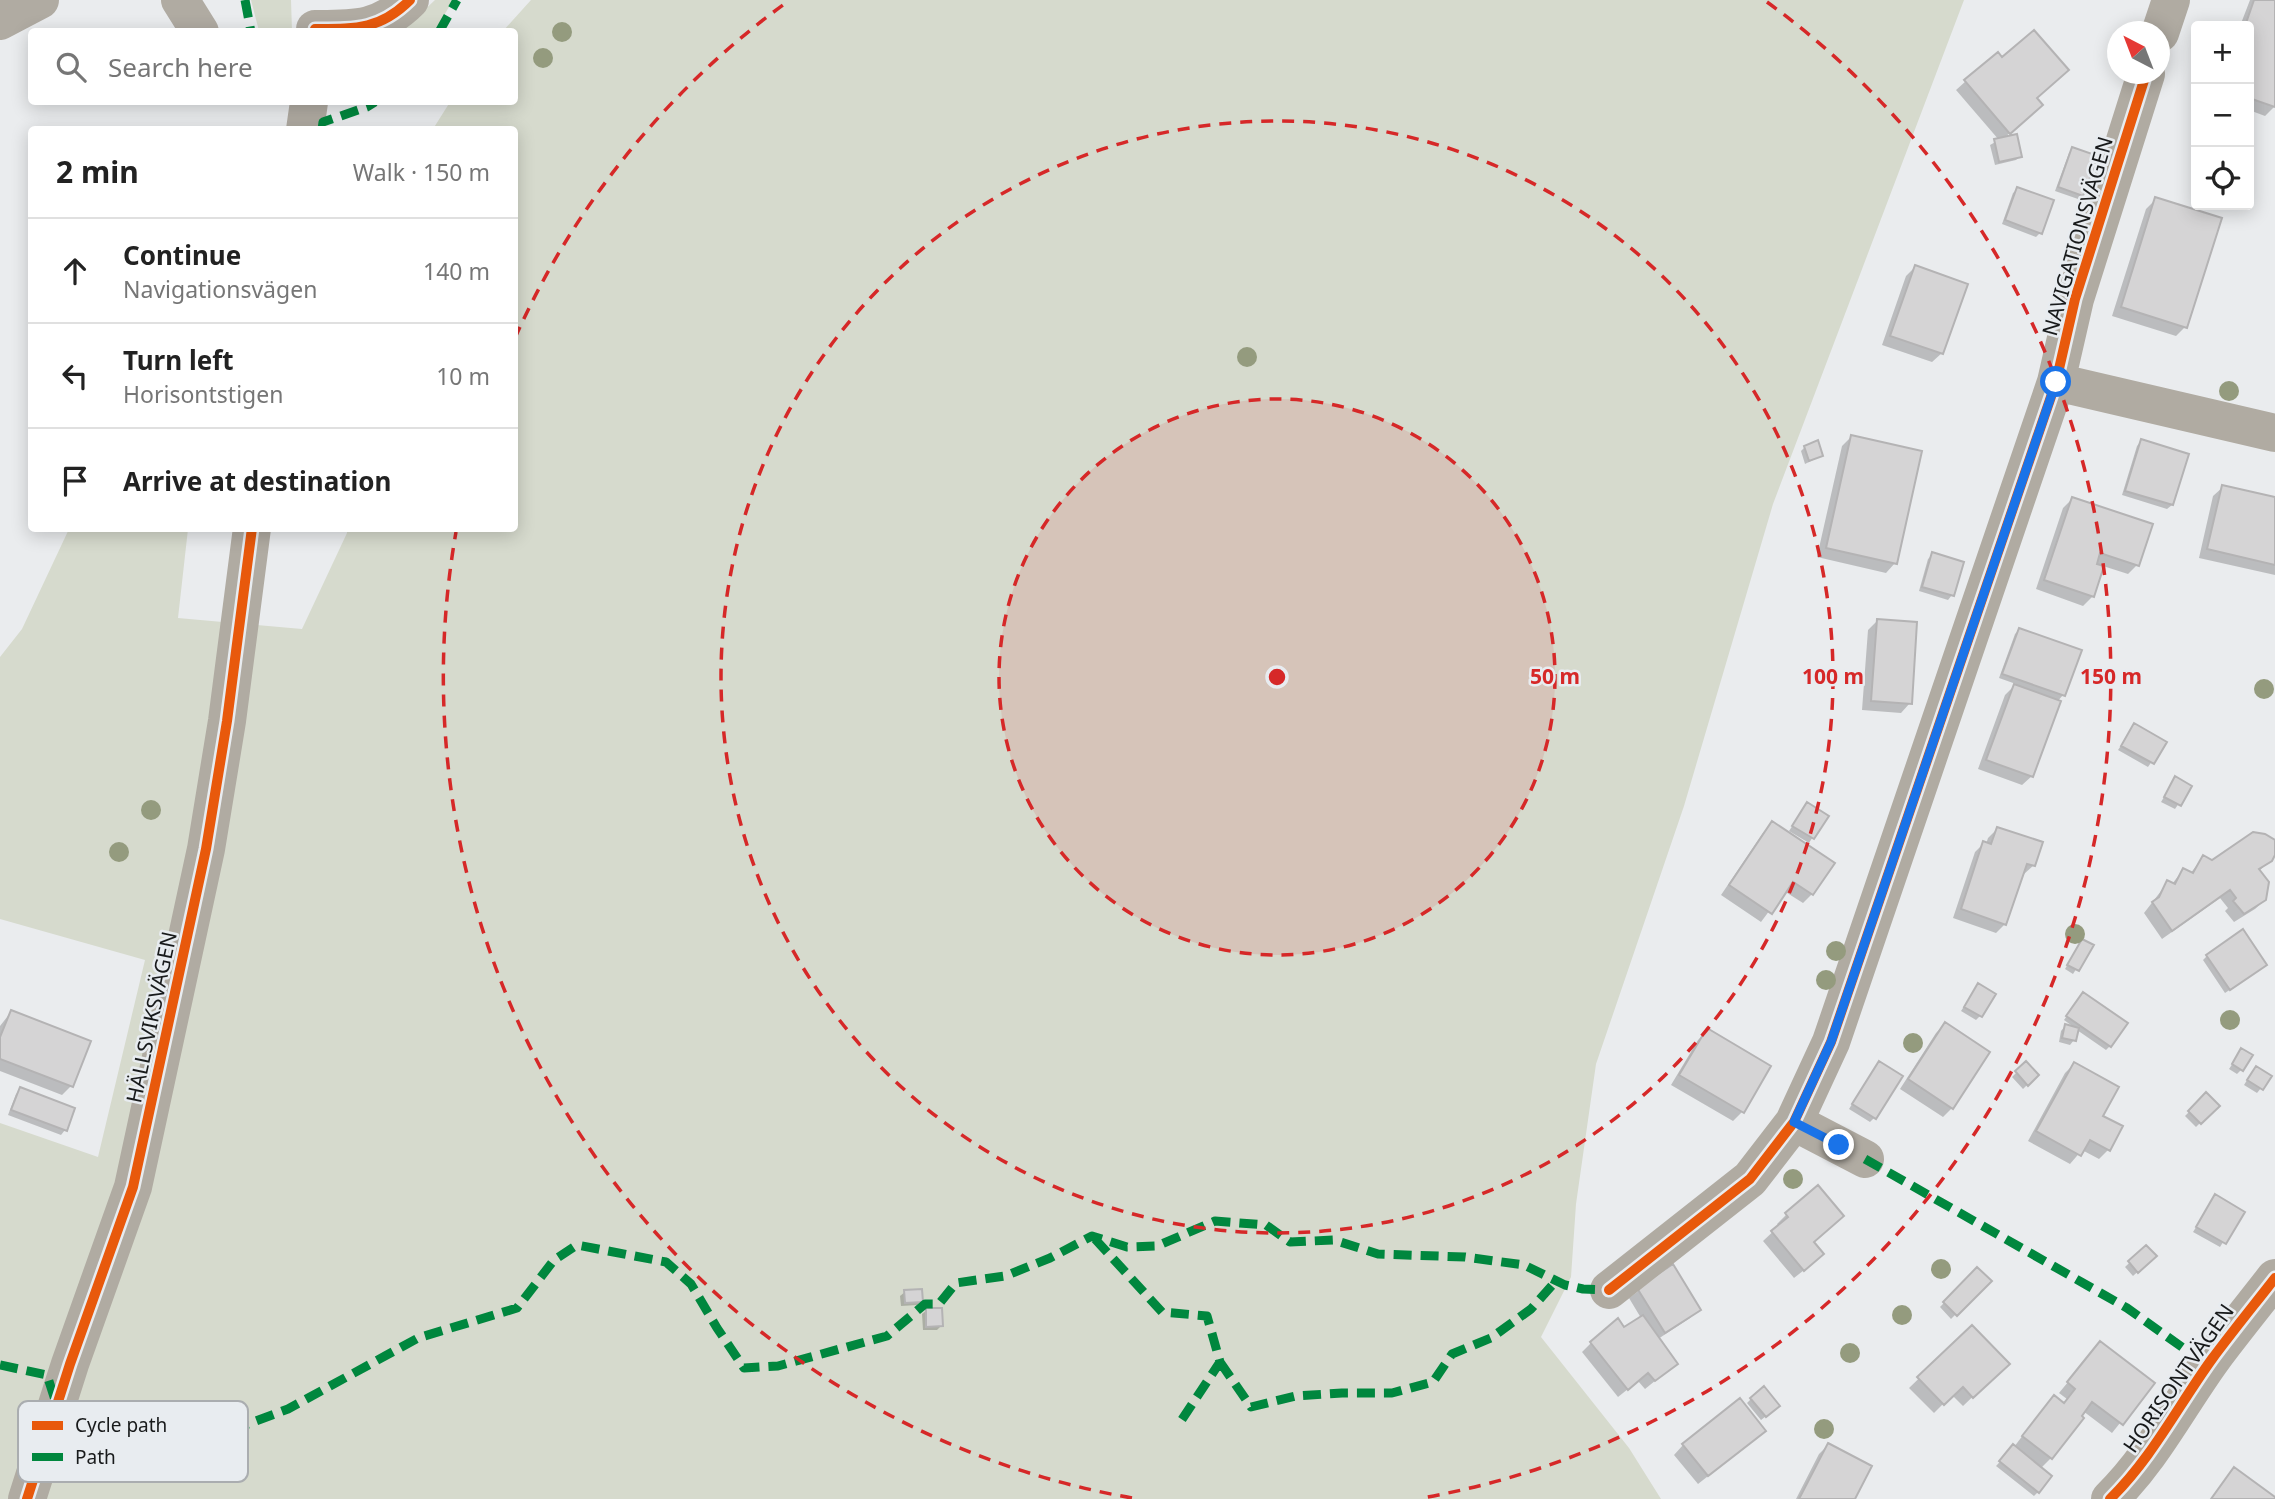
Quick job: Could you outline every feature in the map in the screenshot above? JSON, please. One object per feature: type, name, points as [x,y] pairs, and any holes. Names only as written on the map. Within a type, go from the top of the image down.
[{"type":"street","points":[[0,21],[40,0]]},
{"type":"street","points":[[180,0],[198,28]]},
{"type":"street","points":[[360,28],[386,19],[410,0]]},
{"type":"street","points":[[2164,21],[2171,0]]},
{"type":"street","points":[[315,20],[352,28]]},
{"type":"street","name":"NAVIGATIONSVÄGEN","points":[[1609,1290],[1750,1179],[1794,1122],[1831,1042],[2056,382],[2078,290],[2143,84]]},
{"type":"street","points":[[306,126],[309,105]]},
{"type":"street","points":[[2056,382],[2275,433]]},
{"type":"street","name":"HÄLLSVIKSVÄGEN","points":[[58,1401],[133,1187],[206,849],[227,721],[251,532]]},
{"type":"street","points":[[1794,1122],[1864,1159]]},
{"type":"street","name":"HORISONTVÄGEN","points":[[2110,1499],[2126,1483],[2170,1425],[2211,1360],[2275,1278]]},
{"type":"street","name":"HÄLLSVIKSVÄGEN","points":[[27,1499],[32,1482]]},
{"type":"shaded area","points":[[251,0],[291,0],[292,28],[258,28]]},
{"type":"shaded area","points":[[435,0],[453,0],[437,28],[405,28]]},
{"type":"shaded area","points":[[531,0],[1964,0],[1773,504],[1684,806],[1596,1064],[1576,1204],[1571,1277],[1541,1337],[1629,1448],[1661,1499],[0,1499],[0,1123],[98,1157],[145,960],[0,919],[0,657],[22,629],[68,532],[188,532],[178,618],[302,629],[347,532],[518,532],[518,126],[435,126],[448,105],[518,105],[518,28],[506,28]]},
{"type":"building","points":[[2254,0],[2275,0],[2275,107],[2254,100],[2254,21],[2247,21]]},
{"type":"building","points":[[2034,30],[2069,70],[2037,98],[2043,105],[2010,134],[1964,80],[1998,52],[2002,57]]},
{"type":"building","points":[[2017,134],[2022,157],[1999,162],[1994,139]]},
{"type":"building","points":[[2072,147],[2098,156],[2083,196],[2058,187]]},
{"type":"building","points":[[2017,187],[2054,200],[2042,234],[2005,220]]},
{"type":"building","points":[[2155,197],[2222,218],[2187,328],[2121,307]]},
{"type":"building","points":[[1915,265],[1968,284],[1943,354],[1890,336]]},
{"type":"building","points":[[1851,435],[1922,451],[1897,564],[1826,548]]},
{"type":"building","points":[[2141,439],[2189,454],[2173,505],[2125,491]]},
{"type":"building","points":[[1818,440],[1823,456],[1809,461],[1804,446]]},
{"type":"building","points":[[2222,485],[2275,497],[2275,565],[2207,549]]},
{"type":"building","points":[[2072,497],[2153,524],[2139,566],[2100,553],[2097,564],[2104,566],[2094,597],[2044,580]]},
{"type":"building","points":[[1932,552],[1964,562],[1954,596],[1922,587]]},
{"type":"building","points":[[1877,619],[1917,622],[1912,704],[1871,701]]},
{"type":"building","points":[[2019,628],[2082,650],[2065,696],[2002,674]]},
{"type":"building","points":[[2014,684],[2061,701],[2033,777],[1986,760]]},
{"type":"building","points":[[2134,723],[2167,742],[2154,764],[2121,746]]},
{"type":"building","points":[[2175,776],[2192,786],[2181,806],[2164,797]]},
{"type":"building","points":[[1807,802],[1829,816],[1814,839],[1792,826]]},
{"type":"building","points":[[1772,821],[1835,863],[1813,895],[1793,882],[1772,914],[1729,885]]},
{"type":"building","points":[[1997,827],[2043,842],[2035,866],[2027,864],[2006,925],[1961,909],[1983,841],[1991,844]]},
{"type":"building","points":[[2253,832],[2265,834],[2275,840],[2275,855],[2272,861],[2259,869],[2269,882],[2266,900],[2244,914],[2233,901],[2236,898],[2230,890],[2172,931],[2152,902],[2159,897],[2167,880],[2175,884],[2183,868],[2193,873],[2203,855],[2212,860]]},
{"type":"building","points":[[2243,929],[2267,965],[2230,990],[2206,955]]},
{"type":"building","points":[[2082,939],[2094,945],[2079,971],[2067,965]]},
{"type":"building","points":[[1978,983],[1996,994],[1982,1017],[1964,1007]]},
{"type":"building","points":[[2083,992],[2128,1023],[2111,1047],[2066,1016]]},
{"type":"building","points":[[11,1010],[91,1041],[73,1087],[0,1059],[0,1037]]},
{"type":"building","points":[[1945,1022],[1990,1052],[1953,1109],[1908,1079]]},
{"type":"building","points":[[2065,1024],[2079,1028],[2076,1041],[2062,1038]]},
{"type":"building","points":[[1707,1028],[1771,1066],[1744,1113],[1679,1075]]},
{"type":"building","points":[[2241,1048],[2253,1055],[2243,1071],[2232,1064]]},
{"type":"building","points":[[1879,1061],[1903,1076],[1876,1119],[1852,1104]]},
{"type":"building","points":[[2026,1061],[2039,1075],[2028,1086],[2015,1071]]},
{"type":"building","points":[[2074,1062],[2119,1087],[2103,1116],[2123,1126],[2110,1151],[2090,1140],[2081,1156],[2036,1131]]},
{"type":"building","points":[[2256,1066],[2272,1076],[2263,1090],[2247,1080]]},
{"type":"building","points":[[20,1087],[75,1108],[67,1131],[11,1110]]},
{"type":"building","points":[[2206,1092],[2220,1106],[2201,1124],[2188,1111]]},
{"type":"building","points":[[1818,1185],[1844,1216],[1814,1242],[1824,1254],[1804,1271],[1771,1231],[1788,1217],[1785,1213]]},
{"type":"building","points":[[2215,1194],[2245,1212],[2226,1244],[2196,1227]]},
{"type":"building","points":[[2146,1245],[2157,1256],[2138,1273],[2128,1261]]},
{"type":"building","points":[[1673,1264],[1701,1310],[1665,1333],[1637,1288]]},
{"type":"building","points":[[1977,1267],[1992,1281],[1957,1316],[1943,1302]]},
{"type":"building","points":[[922,1289],[923,1302],[905,1303],[904,1290]]},
{"type":"building","points":[[926,1308],[942,1308],[943,1326],[926,1327]]},
{"type":"building","points":[[1643,1315],[1678,1364],[1655,1381],[1648,1373],[1628,1390],[1590,1342],[1618,1318],[1624,1327]]},
{"type":"building","points":[[1972,1325],[2010,1364],[1973,1398],[1963,1387],[1944,1405],[1917,1377]]},
{"type":"building","points":[[2100,1341],[2155,1383],[2123,1425],[2092,1402],[2082,1416],[2084,1418],[2052,1459],[2022,1436],[2054,1395],[2064,1403],[2075,1389],[2067,1382]]},
{"type":"building","points":[[1764,1386],[1780,1406],[1766,1417],[1750,1398]]},
{"type":"building","points":[[1740,1398],[1766,1431],[1708,1476],[1682,1444]]},
{"type":"building","points":[[1828,1443],[1872,1466],[1855,1499],[1799,1499]]},
{"type":"building","points":[[2013,1444],[2052,1476],[2039,1493],[1999,1461]]},
{"type":"building","points":[[2234,1467],[2275,1497],[2275,1499],[2211,1499]]},
{"type":"marked path","points":[[245,0],[250,28]]},
{"type":"marked path","points":[[441,28],[457,0]]},
{"type":"marked path","points":[[322,126],[323,122],[370,105]]},
{"type":"marked path","points":[[1865,1159],[2127,1308],[2186,1350]]},
{"type":"marked path","points":[[248,1424],[288,1409],[418,1338],[517,1308],[554,1260],[577,1245],[666,1262],[691,1284],[744,1368],[778,1366],[887,1336],[925,1304],[939,1304],[956,1283],[1005,1276],[1050,1258],[1092,1236],[1127,1247],[1157,1246],[1215,1221],[1266,1225],[1290,1242],[1334,1240],[1378,1254],[1465,1257],[1524,1265],[1565,1285],[1609,1290]]},
{"type":"marked path","points":[[1095,1239],[1162,1312],[1207,1316],[1220,1362],[1177,1427]]},
{"type":"marked path","points":[[1220,1362],[1251,1407],[1296,1396],[1392,1393],[1433,1382],[1452,1354],[1491,1338],[1531,1309],[1556,1281]]},
{"type":"marked path","points":[[0,1365],[47,1375],[55,1401]]},
{"type":"cycle path","points":[[355,28],[388,17],[410,0]]},
{"type":"cycle path","points":[[1609,1290],[1750,1179],[1794,1122],[1831,1042],[2056,382],[2075,299],[2143,84]]},
{"type":"cycle path","points":[[58,1401],[133,1187],[206,849],[227,721],[251,532]]},
{"type":"cycle path","points":[[2110,1499],[2139,1466],[2212,1359],[2275,1278]]},
{"type":"cycle path","points":[[27,1499],[32,1482]]},
{"type":"route","points":[[1839,1145],[1794,1122],[1831,1042],[2056,382]]}]
